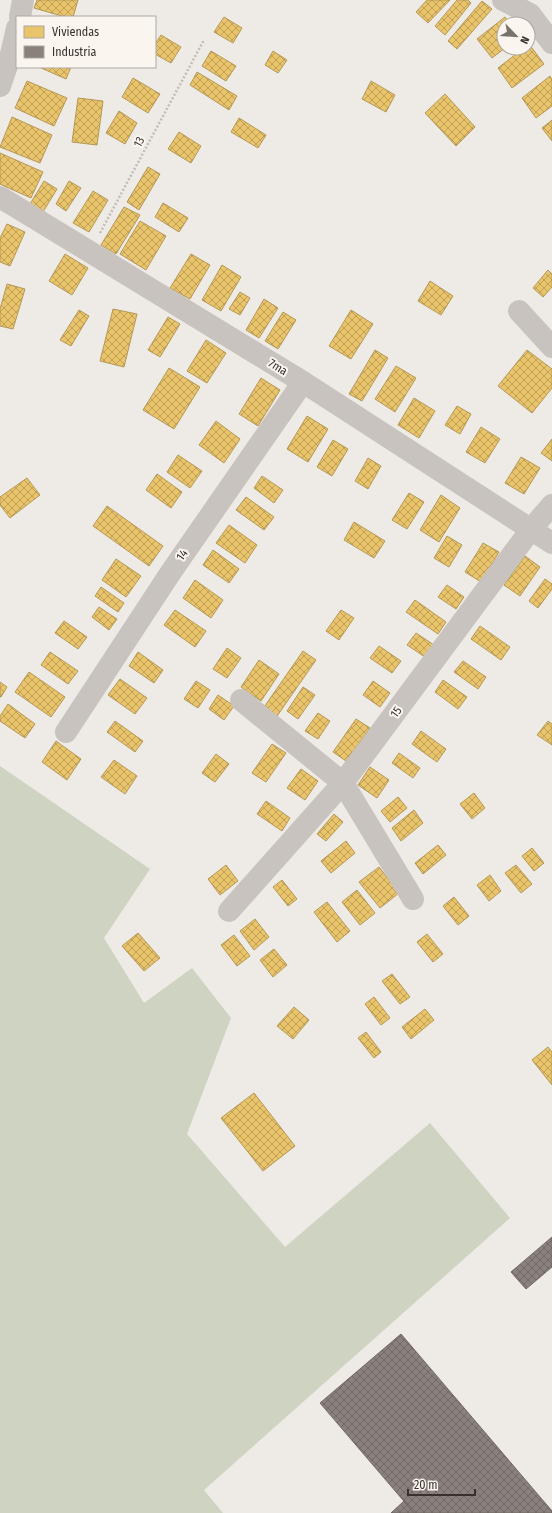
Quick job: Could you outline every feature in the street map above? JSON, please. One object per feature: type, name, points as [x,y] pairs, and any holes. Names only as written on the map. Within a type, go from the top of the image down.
[{"type":"street","points":[[20,16],[23,0]]},
{"type":"street","points":[[503,0],[530,14],[552,43]]},
{"type":"street","points":[[0,86],[11,54],[16,32]]},
{"type":"street","name":"7ma","points":[[0,197],[303,382],[532,528],[552,543]]},
{"type":"street","points":[[519,311],[552,347]]},
{"type":"street","name":"14","points":[[66,732],[170,572],[303,382]]},
{"type":"street","name":"15","points":[[229,911],[343,783],[532,528],[552,505]]},
{"type":"street","points":[[241,700],[343,783],[413,899]]},
{"type":"path","name":"13","points":[[90,252],[204,40]]},
{"type":"green space","points":[[0,766],[150,869],[104,938],[144,1003],[192,968],[231,1018],[187,1134],[285,1247],[430,1123],[510,1218],[204,1490],[223,1513],[0,1513]]},
{"type":"building: Viviendas","points":[[37,0],[78,0],[73,16],[62,16],[34,8]]},
{"type":"building: Viviendas","points":[[427,0],[450,0],[428,23],[416,12]]},
{"type":"building: Viviendas","points":[[457,0],[468,0],[471,3],[445,35],[435,26]]},
{"type":"building: Viviendas","points":[[482,1],[492,9],[457,49],[448,41]]},
{"type":"building: Viviendas","points":[[224,17],[242,28],[233,43],[214,32]]},
{"type":"building: Viviendas","points":[[496,24],[496,55],[492,58],[477,39]]},
{"type":"building: Viviendas","points":[[161,35],[181,47],[171,63],[156,55],[156,42]]},
{"type":"building: Viviendas","points":[[211,51],[236,66],[226,81],[202,66]]},
{"type":"building: Viviendas","points":[[273,51],[287,60],[278,73],[265,65]]},
{"type":"building: Viviendas","points":[[536,53],[544,64],[512,88],[498,68],[514,56],[536,56]]},
{"type":"building: Viviendas","points":[[41,68],[71,68],[66,79]]},
{"type":"building: Viviendas","points":[[197,72],[237,96],[229,110],[190,85]]},
{"type":"building: Viviendas","points":[[550,76],[552,80],[552,106],[536,118],[522,98]]},
{"type":"building: Viviendas","points":[[133,78],[160,94],[148,113],[122,97]]},
{"type":"building: Viviendas","points":[[27,81],[67,98],[54,126],[15,108]]},
{"type":"building: Viviendas","points":[[371,81],[395,95],[386,112],[362,99]]},
{"type":"building: Viviendas","points":[[445,94],[475,127],[456,146],[425,113]]},
{"type":"building: Viviendas","points":[[78,98],[103,101],[97,145],[72,142]]},
{"type":"building: Viviendas","points":[[119,111],[137,123],[125,144],[106,133]]},
{"type":"building: Viviendas","points":[[12,117],[52,135],[40,163],[0,147]]},
{"type":"building: Viviendas","points":[[239,118],[266,135],[258,148],[231,132]]},
{"type":"building: Viviendas","points":[[552,120],[552,141],[542,128]]},
{"type":"building: Viviendas","points":[[179,132],[201,146],[191,163],[168,149]]},
{"type":"building: Viviendas","points":[[0,153],[43,172],[31,198],[0,184]]},
{"type":"building: Viviendas","points":[[148,167],[160,174],[139,210],[127,202]]},
{"type":"building: Viviendas","points":[[44,181],[57,189],[43,212],[30,204]]},
{"type":"building: Viviendas","points":[[69,181],[81,188],[66,211],[56,204]]},
{"type":"building: Viviendas","points":[[93,191],[108,200],[89,232],[73,223]]},
{"type":"building: Viviendas","points":[[163,203],[188,218],[179,232],[155,217]]},
{"type":"building: Viviendas","points":[[124,207],[140,215],[116,254],[101,245]]},
{"type":"building: Viviendas","points":[[140,221],[166,236],[146,270],[120,254]]},
{"type":"building: Viviendas","points":[[7,224],[25,232],[10,266],[0,262],[0,238]]},
{"type":"building: Viviendas","points":[[65,254],[88,268],[72,295],[49,281]]},
{"type":"building: Viviendas","points":[[191,254],[210,265],[190,299],[170,288]]},
{"type":"building: Viviendas","points":[[222,265],[241,277],[221,311],[202,300]]},
{"type":"building: Viviendas","points":[[548,270],[552,274],[552,287],[543,297],[533,288]]},
{"type":"building: Viviendas","points":[[430,281],[453,296],[441,315],[418,301]]},
{"type":"building: Viviendas","points":[[7,284],[25,289],[13,329],[0,326],[0,309]]},
{"type":"building: Viviendas","points":[[240,292],[250,298],[240,315],[229,309]]},
{"type":"building: Viviendas","points":[[264,299],[278,308],[259,338],[246,330]]},
{"type":"building: Viviendas","points":[[113,309],[137,314],[124,367],[100,361]]},
{"type":"building: Viviendas","points":[[79,310],[89,316],[71,346],[60,340]]},
{"type":"building: Viviendas","points":[[351,310],[373,324],[351,359],[329,346]]},
{"type":"building: Viviendas","points":[[283,312],[296,320],[278,349],[265,341]]},
{"type":"building: Viviendas","points":[[168,317],[180,324],[160,357],[148,350]]},
{"type":"building: Viviendas","points":[[206,340],[226,353],[207,383],[187,371]]},
{"type":"building: Viviendas","points":[[375,350],[388,358],[362,401],[349,394]]},
{"type":"building: Viviendas","points":[[527,350],[552,369],[552,388],[532,413],[498,386]]},
{"type":"building: Viviendas","points":[[396,366],[416,378],[395,412],[375,399]]},
{"type":"building: Viviendas","points":[[169,368],[200,387],[174,429],[143,410]]},
{"type":"building: Viviendas","points":[[261,378],[280,390],[258,426],[239,414]]},
{"type":"building: Viviendas","points":[[414,398],[435,411],[419,438],[398,425]]},
{"type":"building: Viviendas","points":[[457,406],[471,414],[460,434],[445,425]]},
{"type":"building: Viviendas","points":[[307,416],[328,429],[308,462],[287,449]]},
{"type":"building: Viviendas","points":[[216,421],[240,439],[224,463],[199,445]]},
{"type":"building: Viviendas","points":[[481,427],[500,439],[485,463],[466,452]]},
{"type":"building: Viviendas","points":[[552,439],[552,461],[541,453]]},
{"type":"building: Viviendas","points":[[333,440],[348,449],[332,476],[317,467]]},
{"type":"building: Viviendas","points":[[178,455],[202,471],[190,488],[167,472]]},
{"type":"building: Viviendas","points":[[521,457],[540,468],[524,494],[505,483]]},
{"type":"building: Viviendas","points":[[368,458],[381,466],[368,489],[355,481]]},
{"type":"building: Viviendas","points":[[157,474],[182,492],[171,508],[146,490]]},
{"type":"building: Viviendas","points":[[262,476],[283,490],[274,503],[254,488]]},
{"type":"building: Viviendas","points":[[27,478],[40,495],[10,518],[0,505],[0,497]]},
{"type":"building: Viviendas","points":[[409,493],[424,502],[407,529],[392,520]]},
{"type":"building: Viviendas","points":[[441,495],[460,508],[439,542],[420,530]]},
{"type":"building: Viviendas","points":[[246,497],[274,517],[264,530],[236,510]]},
{"type":"building: Viviendas","points":[[107,506],[163,546],[149,566],[93,526]]},
{"type":"building: Viviendas","points":[[354,522],[385,541],[374,558],[344,540]]},
{"type":"building: Viviendas","points":[[229,525],[257,545],[245,563],[216,543]]},
{"type":"building: Viviendas","points":[[447,536],[462,545],[449,567],[434,558]]},
{"type":"building: Viviendas","points":[[483,543],[499,552],[481,582],[465,572]]},
{"type":"building: Viviendas","points":[[213,550],[239,569],[229,583],[203,565]]},
{"type":"building: Viviendas","points":[[525,556],[540,567],[520,596],[504,585]]},
{"type":"building: Viviendas","points":[[116,559],[141,576],[126,597],[102,580]]},
{"type":"building: Viviendas","points":[[545,579],[552,584],[552,589],[538,608],[529,601]]},
{"type":"building: Viviendas","points":[[195,580],[223,600],[211,618],[183,598]]},
{"type":"building: Viviendas","points":[[447,585],[464,597],[456,609],[438,597]]},
{"type":"building: Viviendas","points":[[101,587],[124,603],[118,612],[95,596]]},
{"type":"building: Viviendas","points":[[415,600],[446,622],[438,634],[406,612]]},
{"type":"building: Viviendas","points":[[99,607],[117,619],[109,630],[92,617]]},
{"type":"building: Viviendas","points":[[175,610],[206,631],[195,647],[164,625]]},
{"type":"building: Viviendas","points":[[341,610],[354,618],[339,640],[326,631]]},
{"type":"building: Viviendas","points":[[64,621],[87,637],[78,649],[55,633]]},
{"type":"building: Viviendas","points":[[480,626],[510,647],[501,660],[471,639]]},
{"type":"building: Viviendas","points":[[416,633],[434,645],[425,657],[407,645]]},
{"type":"building: Viviendas","points":[[379,646],[401,661],[392,673],[370,658]]},
{"type":"building: Viviendas","points":[[227,648],[241,658],[227,678],[213,669]]},
{"type":"building: Viviendas","points":[[303,651],[316,660],[275,719],[262,710]]},
{"type":"building: Viviendas","points":[[50,652],[78,671],[68,684],[41,665]]},
{"type":"building: Viviendas","points":[[138,652],[163,670],[154,683],[129,666]]},
{"type":"building: Viviendas","points":[[259,660],[279,674],[261,701],[241,687]]},
{"type":"building: Viviendas","points":[[463,661],[486,677],[478,689],[454,672]]},
{"type":"building: Viviendas","points":[[29,672],[65,697],[51,717],[15,692]]},
{"type":"building: Viviendas","points":[[120,679],[147,698],[135,714],[108,695]]},
{"type":"building: Viviendas","points":[[443,680],[467,697],[458,709],[435,692]]},
{"type":"building: Viviendas","points":[[196,681],[210,690],[198,708],[184,699]]},
{"type":"building: Viviendas","points":[[373,681],[390,693],[380,707],[363,695]]},
{"type":"building: Viviendas","points":[[0,682],[7,687],[1,697],[0,697]]},
{"type":"building: Viviendas","points":[[303,687],[315,695],[298,719],[287,711]]},
{"type":"building: Viviendas","points":[[218,695],[234,706],[224,720],[209,709]]},
{"type":"building: Viviendas","points":[[8,704],[35,724],[25,738],[0,721],[0,716]]},
{"type":"building: Viviendas","points":[[318,713],[330,721],[318,739],[305,731]]},
{"type":"building: Viviendas","points":[[356,719],[370,728],[346,761],[333,752]]},
{"type":"building: Viviendas","points":[[115,721],[143,741],[135,752],[107,732]]},
{"type":"building: Viviendas","points":[[548,721],[552,724],[552,745],[537,735]]},
{"type":"building: Viviendas","points":[[421,731],[446,749],[437,762],[412,744]]},
{"type":"building: Viviendas","points":[[56,741],[81,759],[67,780],[42,762]]},
{"type":"building: Viviendas","points":[[272,744],[286,753],[266,782],[252,773]]},
{"type":"building: Viviendas","points":[[399,753],[420,768],[413,778],[392,763]]},
{"type":"building: Viviendas","points":[[216,754],[229,764],[215,782],[202,773]]},
{"type":"building: Viviendas","points":[[114,760],[137,776],[125,794],[101,777]]},
{"type":"building: Viviendas","points":[[370,767],[389,780],[377,798],[358,785]]},
{"type":"building: Viviendas","points":[[301,769],[318,781],[305,800],[287,788]]},
{"type":"building: Viviendas","points":[[474,793],[485,808],[472,819],[460,804]]},
{"type":"building: Viviendas","points":[[398,797],[407,808],[390,822],[381,811]]},
{"type":"building: Viviendas","points":[[266,801],[290,818],[282,831],[257,814]]},
{"type":"building: Viviendas","points":[[414,810],[423,823],[401,841],[392,828]]},
{"type":"building: Viviendas","points":[[334,814],[343,822],[326,841],[317,834]]},
{"type":"building: Viviendas","points":[[346,841],[355,853],[331,873],[321,861]]},
{"type":"building: Viviendas","points":[[438,845],[446,855],[423,874],[415,863]]},
{"type":"building: Viviendas","points":[[532,848],[544,863],[534,871],[522,856]]},
{"type":"building: Viviendas","points":[[226,865],[238,881],[220,895],[208,879]]},
{"type":"building: Viviendas","points":[[516,865],[532,884],[521,893],[505,873]]},
{"type":"building: Viviendas","points":[[379,867],[399,893],[380,908],[359,882]]},
{"type":"building: Viviendas","points":[[490,875],[501,891],[489,901],[477,885]]},
{"type":"building: Viviendas","points":[[282,880],[297,899],[288,906],[273,887]]},
{"type":"building: Viviendas","points":[[357,890],[375,913],[360,925],[342,902]]},
{"type":"building: Viviendas","points":[[454,897],[469,916],[458,925],[443,906]]},
{"type":"building: Viviendas","points":[[327,902],[350,931],[337,942],[314,912]]},
{"type":"building: Viviendas","points":[[255,919],[269,937],[254,950],[240,931]]},
{"type":"building: Viviendas","points":[[138,933],[160,958],[144,971],[122,946]]},
{"type":"building: Viviendas","points":[[427,934],[443,954],[433,962],[417,942]]},
{"type":"building: Viviendas","points":[[234,935],[250,956],[237,966],[221,945]]},
{"type":"building: Viviendas","points":[[274,949],[287,965],[273,977],[260,960]]},
{"type":"building: Viviendas","points":[[392,974],[410,997],[400,1004],[382,981]]},
{"type":"building: Viviendas","points":[[374,997],[390,1018],[381,1025],[365,1004]]},
{"type":"building: Viviendas","points":[[294,1007],[309,1020],[293,1039],[277,1026]]},
{"type":"building: Viviendas","points":[[425,1009],[434,1020],[411,1039],[402,1027]]},
{"type":"building: Viviendas","points":[[366,1032],[381,1052],[374,1058],[358,1038]]},
{"type":"building: Viviendas","points":[[548,1047],[552,1052],[552,1085],[532,1060]]},
{"type":"building: Viviendas","points":[[254,1093],[295,1146],[263,1171],[221,1118]]},
{"type":"building: Industria","points":[[552,1237],[552,1267],[526,1289],[511,1272]]},
{"type":"building: Industria","points":[[401,1334],[552,1511],[552,1513],[414,1513],[320,1403]]},
{"type":"building: Industria","points":[[404,1501],[414,1513],[391,1513]]}]
